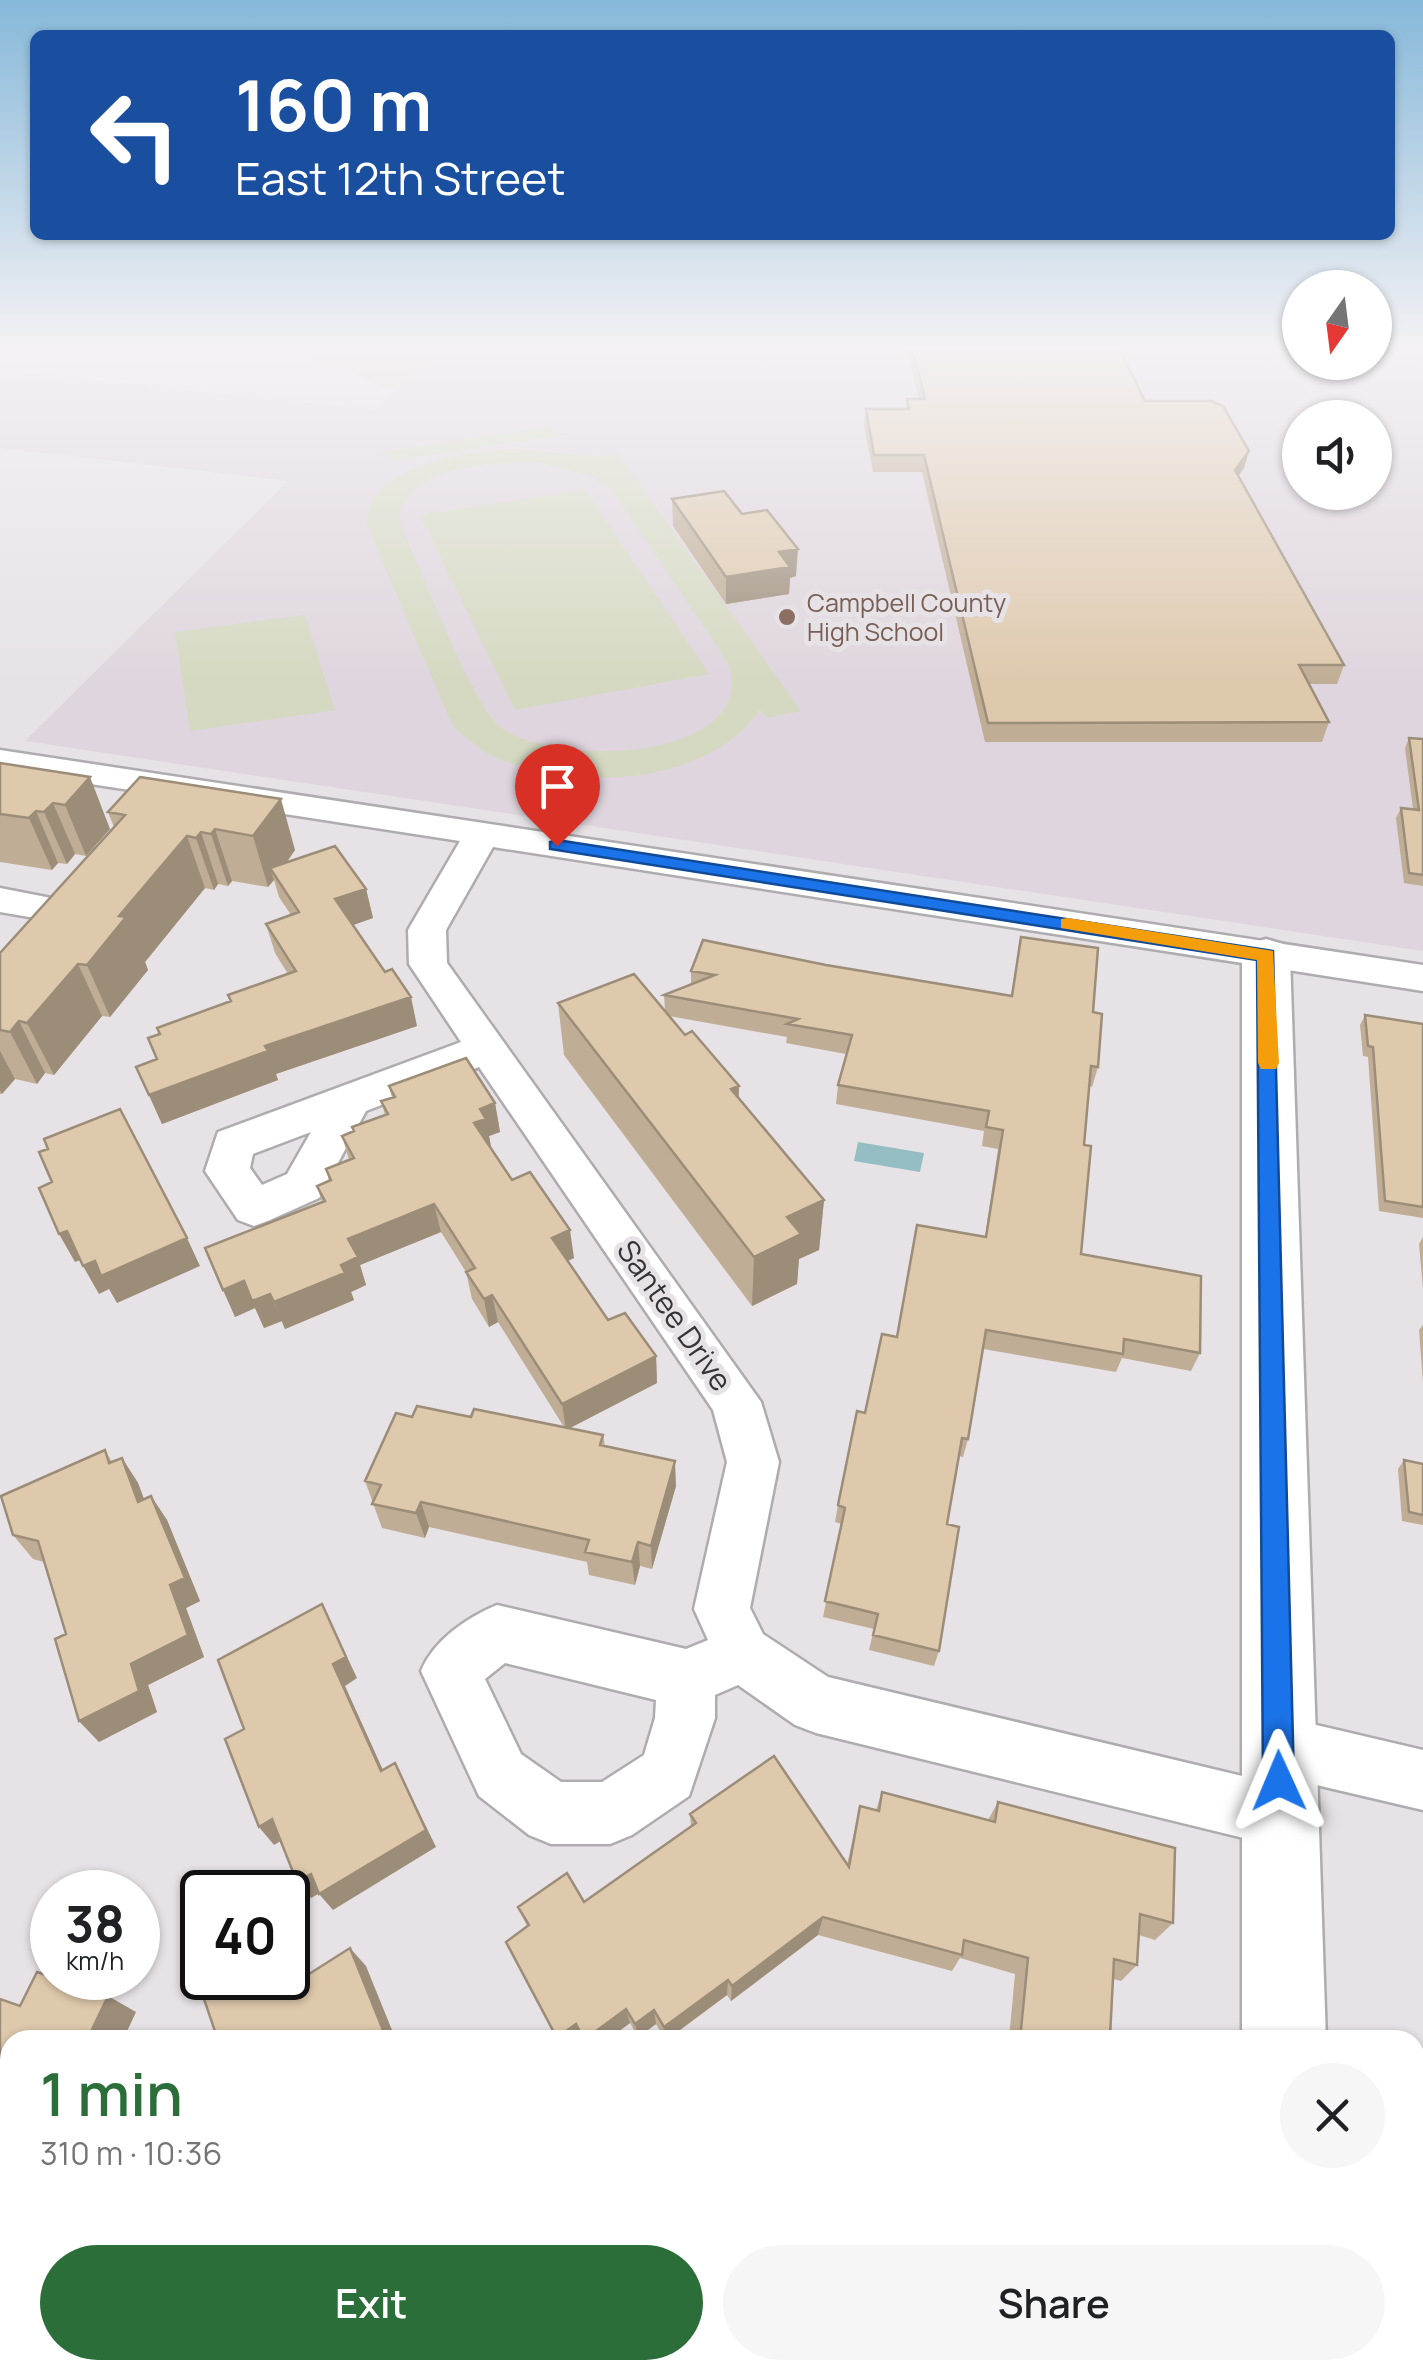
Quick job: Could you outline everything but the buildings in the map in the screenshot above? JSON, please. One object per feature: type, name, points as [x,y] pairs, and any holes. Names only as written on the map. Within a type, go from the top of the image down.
[{"type":"street","points":[[0,760],[161,799],[482,834],[1423,978]]},
{"type":"street","name":"Santee Drive","points":[[482,834],[427,930],[428,964],[736,1402],[754,1462],[722,1609],[743,1654]]},
{"type":"street","points":[[0,900],[77,896],[39,940]]},
{"type":"street","points":[[1266,955],[1284,2030]]},
{"type":"street","points":[[349,1102],[486,1050]]},
{"type":"street","points":[[686,1678],[743,1654],[816,1704],[1280,1816]]},
{"type":"street","points":[[1278,1746],[1423,1780]]},
{"type":"shaded area","name":"Campbell County High School","points":[[114,461],[1282,461],[1282,510],[1392,510],[1392,461],[1423,461],[1423,951],[25,741],[288,481]]},
{"type":"green space","points":[[438,461],[623,461],[801,711],[767,718],[760,710],[737,735],[709,754],[641,775],[568,776],[534,770],[481,749],[452,725],[367,525],[371,505],[382,489],[421,466]],"holes":[[[501,463],[540,463],[589,475],[612,490],[728,663],[730,695],[715,720],[686,737],[648,747],[564,749],[527,740],[499,726],[460,662],[399,520],[405,502],[417,488],[435,477]]]},
{"type":"green space","points":[[585,490],[709,674],[515,710],[420,515]]},
{"type":"green space","points":[[305,615],[335,710],[190,731],[175,632]]},
{"type":"water","points":[[858,1142],[924,1153],[920,1172],[854,1161]]},
{"type":"slow traffic","points":[[1068,924],[1266,955],[1268,1063]]},
{"type":"place","name":"Campbell County High School","points":[[787,617]]},
{"type":"route","points":[[557,846],[1266,955],[1279,1781]]}]
